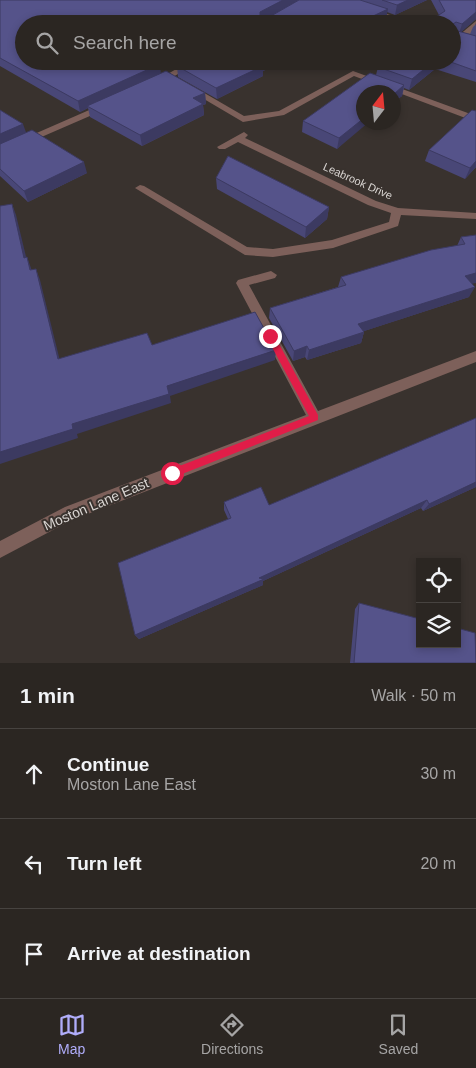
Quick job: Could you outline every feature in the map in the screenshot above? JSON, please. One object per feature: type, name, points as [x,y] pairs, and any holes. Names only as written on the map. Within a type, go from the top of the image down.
[{"type":"street","points":[[338,0],[386,15]]},
{"type":"street","points":[[461,39],[464,40],[476,23]]},
{"type":"street","points":[[148,87],[180,70]]},
{"type":"street","points":[[184,85],[243,119],[281,113],[353,73],[476,119]]},
{"type":"street","points":[[0,152],[114,102]]},
{"type":"street","name":"Leabrook Drive","points":[[222,147],[242,136],[372,203],[397,211],[476,216]]},
{"type":"street","points":[[140,188],[245,252],[273,253],[332,244],[394,224],[397,211]]},
{"type":"street","points":[[271,275],[242,283],[315,418]]},
{"type":"street","name":"Moston Lane East","points":[[0,550],[65,515],[476,356]]},
{"type":"building","points":[[0,0],[283,0],[260,12],[260,15],[15,15],[15,66],[0,58]]},
{"type":"building","points":[[299,0],[360,0],[388,9],[375,15],[273,15]]},
{"type":"building","points":[[382,0],[408,0],[397,5]]},
{"type":"building","points":[[439,0],[476,0],[476,12],[462,24],[461,15],[439,15],[445,11]]},
{"type":"building","points":[[461,32],[476,36],[476,71],[461,66]]},
{"type":"building","points":[[22,70],[147,70],[78,101]]},
{"type":"building","points":[[184,70],[254,70],[216,88]]},
{"type":"building","points":[[386,70],[423,70],[412,79]]},
{"type":"building","points":[[166,71],[205,93],[193,98],[203,104],[140,135],[87,106]]},
{"type":"building","points":[[370,73],[404,85],[401,88],[401,85],[356,85],[356,124],[339,138],[303,121]]},
{"type":"building","points":[[0,110],[23,124],[0,134]]},
{"type":"building","points":[[472,110],[476,111],[476,161],[470,168],[429,150]]},
{"type":"building","points":[[32,130],[84,162],[24,191],[0,169],[0,144]]},
{"type":"building","points":[[228,156],[329,207],[306,227],[216,178]]},
{"type":"building","points":[[12,204],[24,258],[27,257],[30,270],[36,269],[58,359],[147,333],[152,345],[255,312],[276,350],[167,386],[169,394],[72,424],[73,429],[0,452],[0,206]]},
{"type":"building","points":[[476,235],[476,273],[465,276],[475,287],[358,324],[364,332],[309,350],[307,346],[294,351],[270,308],[346,285],[341,277],[431,250],[465,244],[461,237]]},
{"type":"building","points":[[476,418],[476,482],[429,504],[427,500],[259,578],[264,579],[135,635],[118,563],[231,518],[224,502],[261,487],[269,505]]},
{"type":"building","points":[[359,603],[416,618],[416,648],[461,648],[461,629],[475,633],[476,663],[354,663]]},
{"type":"route","points":[[172,473],[315,418],[270,336]]}]
